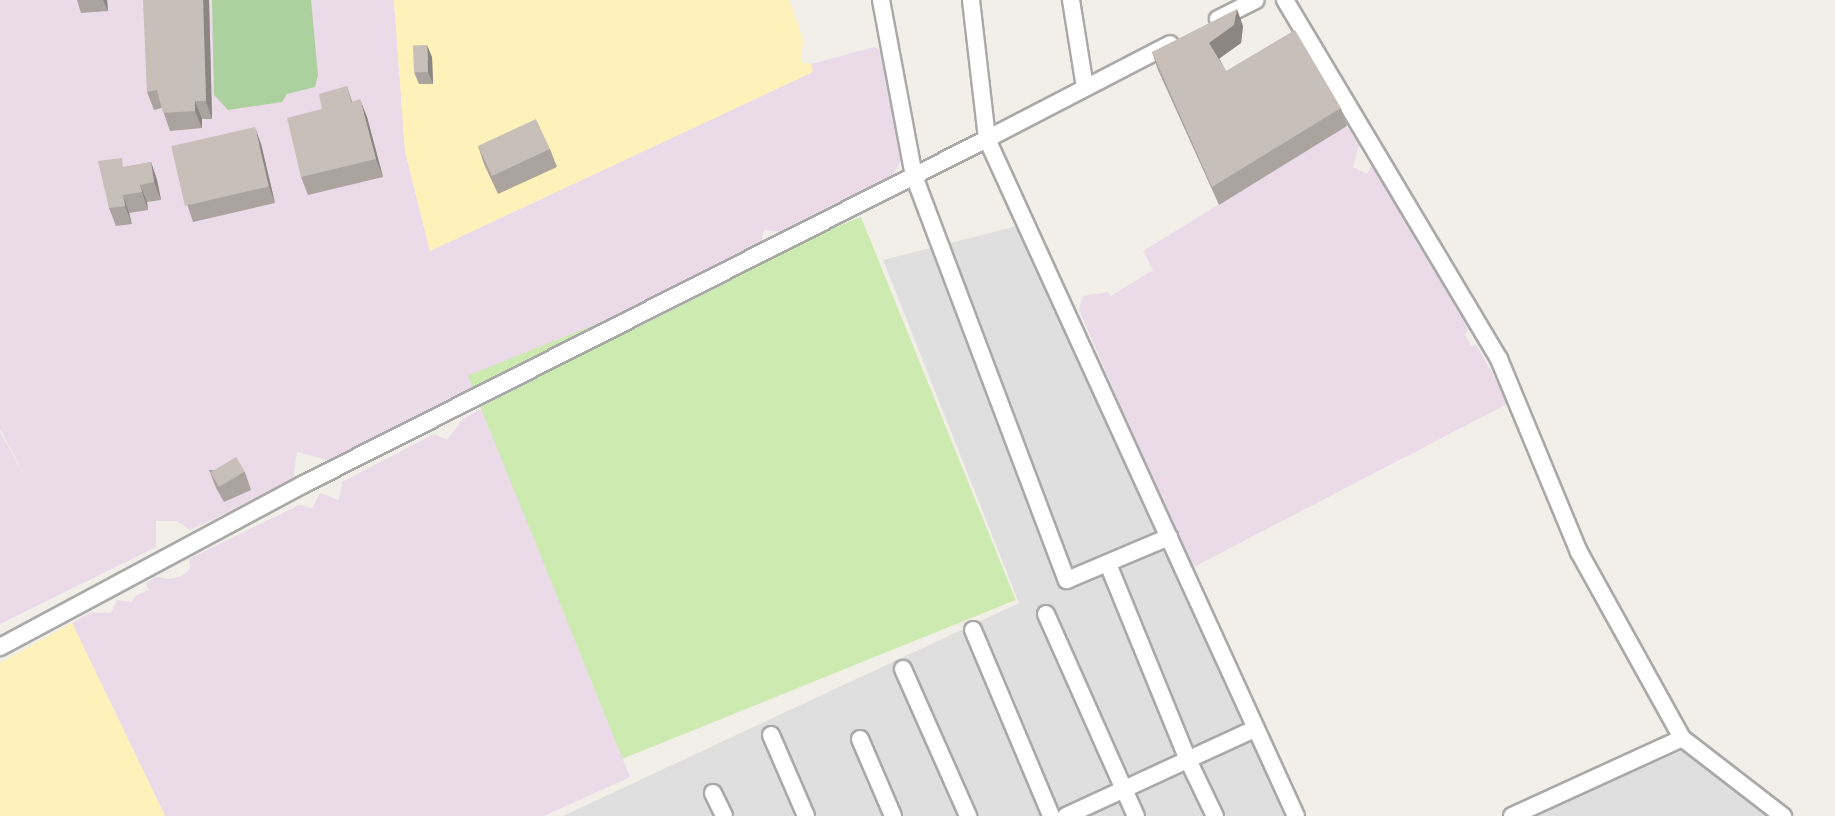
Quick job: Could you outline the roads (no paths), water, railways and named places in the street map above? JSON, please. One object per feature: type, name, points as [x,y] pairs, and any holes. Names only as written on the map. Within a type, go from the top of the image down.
[{"type":"street","points":[[881,0],[914,176],[1067,580],[1169,537]]},
{"type":"street","points":[[971,0],[987,139],[1296,816]]},
{"type":"street","points":[[1071,0],[1084,87]]},
{"type":"street","points":[[1207,25],[1256,0]]},
{"type":"street","points":[[1285,0],[1499,359],[1579,552],[1682,738],[1783,816]]},
{"type":"street","points":[[0,647],[302,485],[1183,37]]},
{"type":"street","points":[[1108,564],[1188,760],[1215,816]]},
{"type":"street","points":[[1046,614],[1136,816]]},
{"type":"street","points":[[973,630],[1051,816]]},
{"type":"street","points":[[903,669],[968,816]]},
{"type":"street","points":[[1066,816],[1254,729]]},
{"type":"street","points":[[771,735],[806,816]]},
{"type":"street","points":[[1512,816],[1682,738]]},
{"type":"street","points":[[860,739],[893,816]]},
{"type":"street","points":[[713,793],[724,816]]}]
